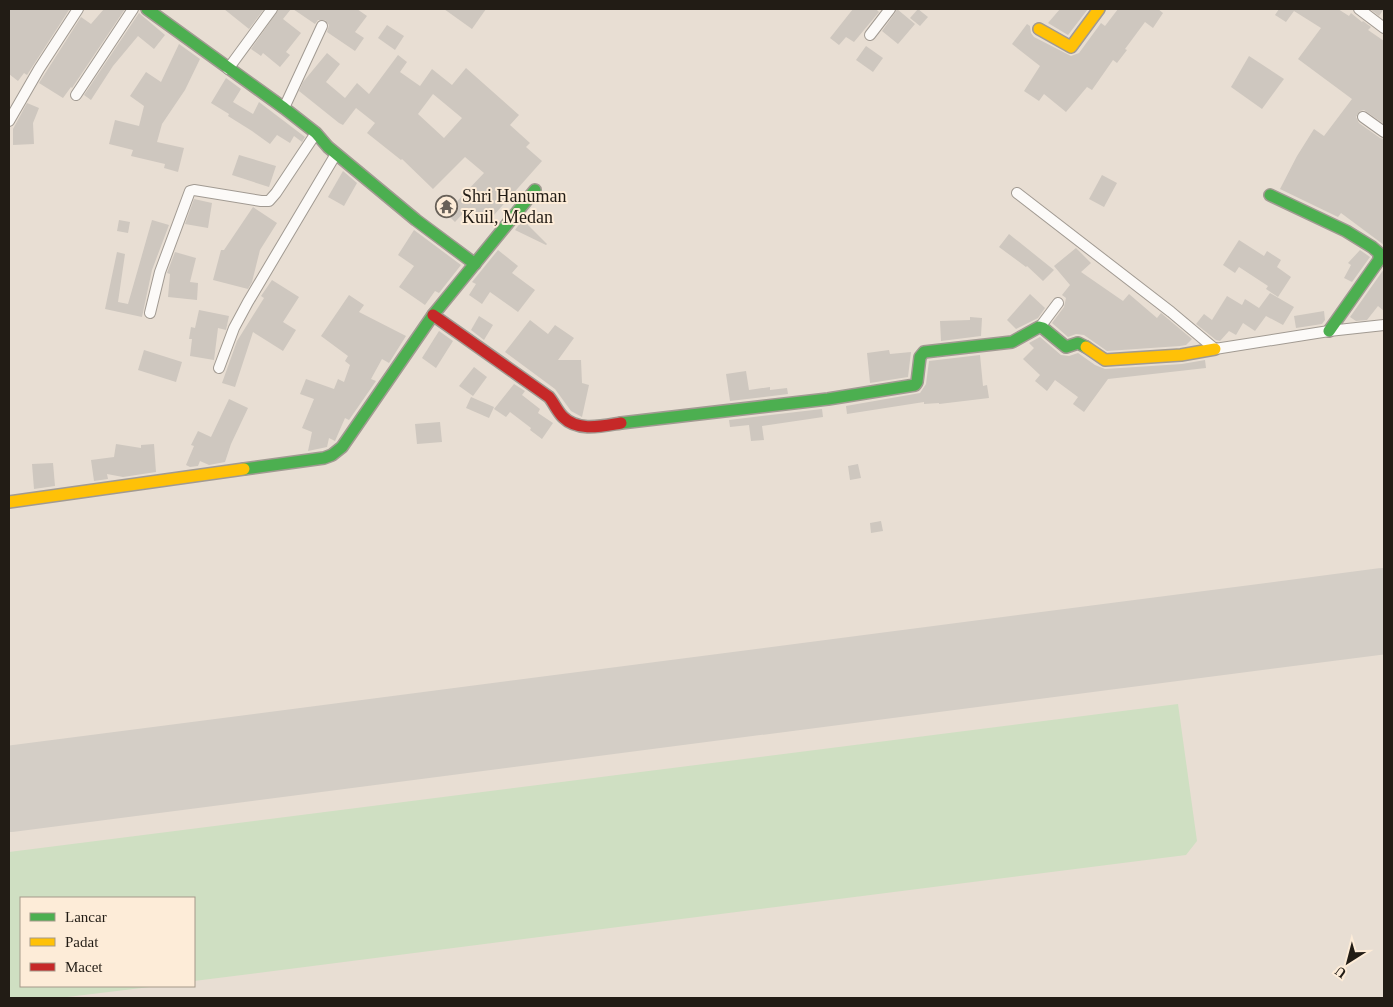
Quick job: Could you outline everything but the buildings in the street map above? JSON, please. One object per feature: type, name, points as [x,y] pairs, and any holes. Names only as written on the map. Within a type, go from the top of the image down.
[{"type":"street","points":[[9,121],[39,69],[78,9]]},
{"type":"street","points":[[76,95],[133,9]]},
{"type":"street","points":[[228,69],[272,9]]},
{"type":"street","points":[[870,35],[890,9]]},
{"type":"street","points":[[1039,29],[1071,47],[1099,9]]},
{"type":"street","points":[[151,10],[316,133],[336,154],[416,220],[475,264]]},
{"type":"street","points":[[1364,10],[1384,28]]},
{"type":"street","points":[[284,108],[322,26]]},
{"type":"street","points":[[1363,117],[1384,132]]},
{"type":"street","points":[[150,313],[160,272],[190,191],[269,201],[316,133]]},
{"type":"street","points":[[219,368],[230,338],[244,309],[336,154]]},
{"type":"street","points":[[9,502],[332,456],[342,447],[434,315],[535,190]]},
{"type":"street","points":[[1017,194],[1171,312],[1215,349]]},
{"type":"street","points":[[1270,195],[1363,241],[1380,255],[1379,260],[1329,332]]},
{"type":"street","points":[[434,315],[549,397],[559,413],[569,422],[579,427],[590,427],[828,399],[915,385],[920,357],[924,352],[1012,342],[1040,327],[1058,303]]},
{"type":"street","points":[[1040,327],[1066,347],[1078,343],[1082,344],[1106,360],[1181,355],[1384,325]]},
{"type":"green space","points":[[1178,704],[1197,841],[1186,855],[195,981],[195,897],[20,897],[20,987],[150,987],[59,998],[9,998],[9,852]]},
{"type":"runway","points":[[9,789],[1384,611]]},
{"type":"traffic: fast","points":[[147,9],[284,108],[316,133],[328,147],[416,220],[475,264]]},
{"type":"traffic: fast","points":[[244,469],[324,458],[332,455],[342,447],[433,315],[535,190]]},
{"type":"traffic: fast","points":[[1270,195],[1346,231],[1379,253],[1379,260],[1329,331]]},
{"type":"traffic: fast","points":[[621,423],[828,399],[915,385],[920,357],[924,352],[1012,342],[1039,327],[1043,328],[1066,347],[1078,343],[1086,347]]},
{"type":"traffic: slow","points":[[1039,29],[1071,47],[1099,9]]},
{"type":"traffic: slow","points":[[1086,347],[1105,360],[1181,355],[1215,349]]},
{"type":"traffic: slow","points":[[9,502],[244,469]]},
{"type":"traffic: jam","points":[[433,315],[549,397],[561,415],[569,422],[590,427],[621,423]]},
{"type":"place","name":"Shri Hanuman Kuil, Medan","points":[[446,206]]}]
